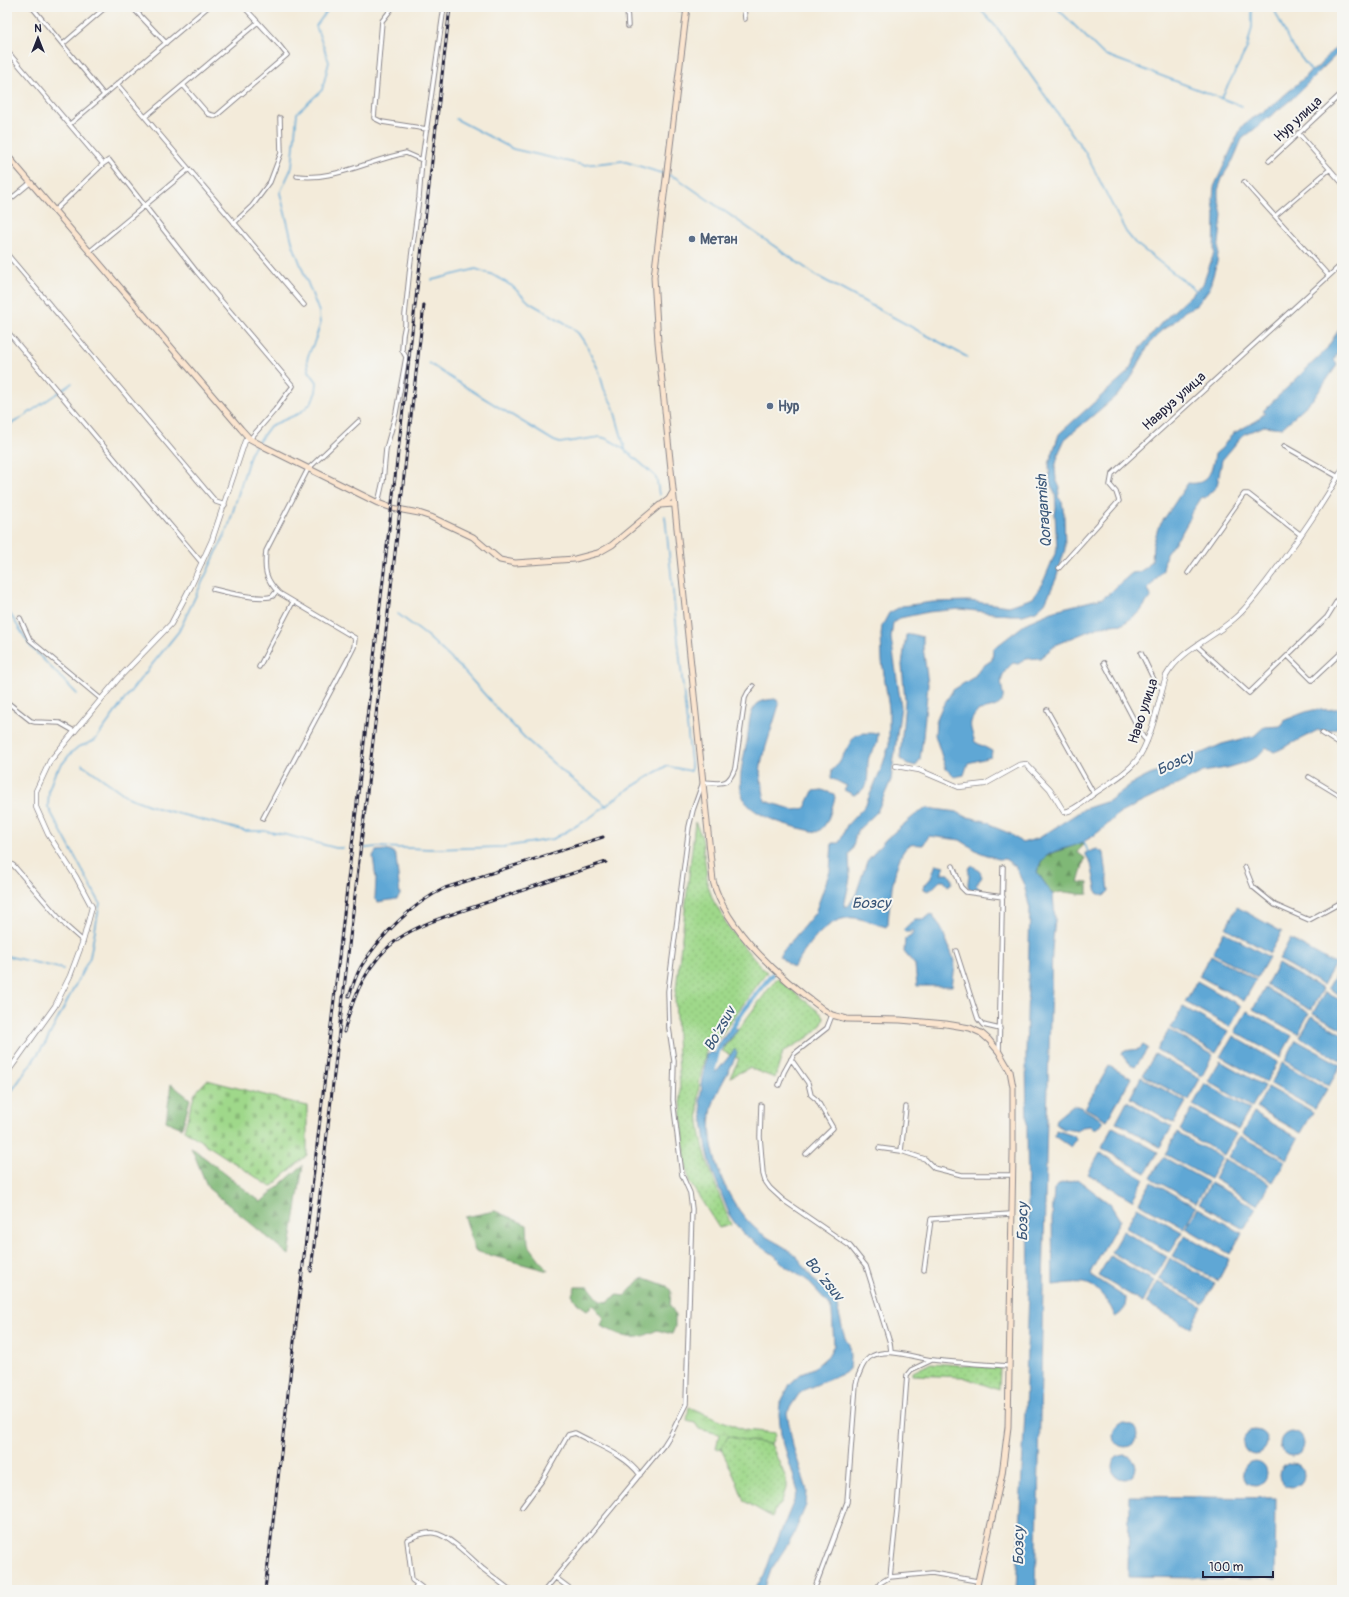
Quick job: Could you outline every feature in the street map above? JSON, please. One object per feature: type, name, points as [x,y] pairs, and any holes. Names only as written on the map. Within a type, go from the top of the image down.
[{"type":"main road","points":[[687,8],[654,277],[654,291],[712,876],[723,906],[739,929],[768,963],[813,1002],[832,1015],[846,1018],[900,1020],[959,1026],[981,1033],[999,1052],[1010,1071],[1012,1087],[1012,1175],[1008,1427],[1004,1462],[976,1590]]},
{"type":"main road","points":[[7,155],[249,438],[308,469],[378,503],[392,508],[431,517],[473,537],[500,560],[515,563],[575,558],[598,553],[612,545],[670,497],[673,491]]},
{"type":"main road","points":[[660,505],[674,504]]},
{"type":"street","points":[[32,7],[104,95]]},
{"type":"street","points":[[63,44],[106,7]]},
{"type":"street","points":[[132,7],[166,43]]},
{"type":"street","points":[[70,124],[208,7]]},
{"type":"street","points":[[183,85],[208,114],[216,116],[287,55],[244,7]]},
{"type":"street","points":[[393,7],[382,21],[374,118],[382,122],[427,129]]},
{"type":"street","points":[[378,503],[383,480],[386,449],[396,414],[406,358],[402,350],[403,335],[406,325],[405,315],[410,267],[419,198],[422,160],[444,7]]},
{"type":"street","points":[[627,7],[628,26]]},
{"type":"street","points":[[648,7],[687,8]]},
{"type":"street","points":[[744,7],[744,19]]},
{"type":"street","points":[[145,117],[258,22]]},
{"type":"street","points":[[7,51],[103,164]]},
{"type":"street","points":[[117,84],[304,305]]},
{"type":"street","name":"Нур улица","points":[[1269,161],[1341,96]]},
{"type":"street","points":[[234,223],[252,206],[270,182],[281,153],[280,118]]},
{"type":"street","points":[[1298,134],[1342,183]]},
{"type":"street","points":[[297,176],[311,178],[328,175],[358,168],[404,154],[408,154],[422,160]]},
{"type":"street","points":[[7,1073],[55,1006],[70,976],[83,941],[92,907],[76,877],[48,834],[36,807],[36,790],[50,761],[74,731],[118,679],[171,624],[191,586],[212,540],[225,505],[245,441],[275,410],[294,386],[196,271],[110,160],[103,164],[54,211]]},
{"type":"street","points":[[89,252],[189,169]]},
{"type":"street","points":[[1276,216],[1330,169]]},
{"type":"street","points":[[1244,182],[1276,216],[1328,276]]},
{"type":"street","points":[[7,202],[30,183]]},
{"type":"street","points":[[7,254],[216,502],[225,505]]},
{"type":"street","name":"Навруз улица","points":[[1059,568],[1119,501],[1116,492],[1110,485],[1112,474],[1342,264]]},
{"type":"street","points":[[7,332],[202,563]]},
{"type":"street","points":[[263,818],[354,647],[355,638],[277,591],[270,584],[268,577],[265,564],[266,551],[308,469],[359,421]]},
{"type":"street","points":[[1284,446],[1340,478]]},
{"type":"street","name":"Наво улица","points":[[896,766],[919,770],[959,787],[985,784],[1019,766],[1026,764],[1050,789],[1064,812],[1068,812],[1080,805],[1125,772],[1136,761],[1146,746],[1162,688],[1171,667],[1181,656],[1236,618],[1278,567],[1301,535],[1340,478],[1342,470]]},
{"type":"street","points":[[1188,573],[1244,494],[1248,494],[1301,535]]},
{"type":"street","points":[[213,588],[236,595],[248,596],[272,596],[277,591]]},
{"type":"street","points":[[1197,646],[1249,693],[1327,617],[1342,593]]},
{"type":"street","points":[[260,667],[293,602]]},
{"type":"street","points":[[20,618],[30,640],[101,699]]},
{"type":"street","points":[[1288,656],[1312,680],[1342,652]]},
{"type":"street","points":[[1141,653],[1156,684],[1162,688]]},
{"type":"street","points":[[1104,663],[1143,737],[1148,740]]},
{"type":"street","points":[[545,1590],[664,1445],[672,1434],[686,1404],[692,1221],[690,1193],[682,1175],[673,1100],[674,1061],[669,1028],[668,991],[689,827],[703,782],[724,783],[731,779],[735,768],[745,698],[753,686]]},
{"type":"street","points":[[7,702],[31,721],[60,723],[74,731]]},
{"type":"street","points":[[1047,710],[1094,794]]},
{"type":"street","points":[[1322,733],[1342,746]]},
{"type":"street","points":[[1309,777],[1342,797]]},
{"type":"street","points":[[7,861],[14,866],[66,926],[83,941]]},
{"type":"street","points":[[953,866],[961,886],[966,892],[1002,897]]},
{"type":"street","points":[[999,1052],[1003,867]]},
{"type":"street","points":[[1245,867],[1253,887],[1275,905],[1309,920],[1342,902]]},
{"type":"street","points":[[956,951],[978,1019],[983,1025],[1000,1029]]},
{"type":"street","points":[[779,1085],[794,1054],[828,1028],[832,1015]]},
{"type":"street","points":[[791,1059],[808,1083],[811,1095],[817,1100],[833,1128],[806,1154]]},
{"type":"street","points":[[761,1105],[760,1137],[763,1174],[766,1181],[770,1188],[783,1200],[850,1246],[866,1266],[890,1343],[891,1352]]},
{"type":"street","points":[[901,1151],[906,1107]]},
{"type":"street","points":[[879,1148],[901,1151],[925,1159],[934,1168],[962,1175],[1012,1175]]},
{"type":"street","points":[[924,1270],[931,1219],[1011,1214]]},
{"type":"street","points":[[814,1590],[847,1502],[856,1384],[868,1358],[873,1355],[891,1352],[932,1360],[1009,1366]]},
{"type":"street","points":[[890,1577],[897,1510],[907,1375],[911,1370],[932,1360]]},
{"type":"street","points":[[522,1507],[543,1479],[568,1435],[572,1433],[575,1433],[615,1454],[635,1467],[640,1474]]},
{"type":"street","points":[[425,1590],[412,1580],[407,1540],[417,1535],[435,1533],[469,1554],[482,1568],[510,1590]]},
{"type":"street","points":[[876,1590],[880,1583],[890,1577],[932,1573],[978,1581]]},
{"type":"street","points":[[556,1578],[572,1590]]},
{"type":"street","points":[[414,1590],[417,1584]]},
{"type":"green space","points":[[695,822],[702,837],[708,886],[713,900],[729,928],[754,959],[767,972],[714,1044],[706,1051],[700,1078],[698,1105],[702,1140],[706,1158],[731,1225],[719,1228],[689,1181],[685,1159],[679,1074],[675,998]]},
{"type":"green space","points":[[1083,842],[1084,845],[1077,852],[1085,858],[1078,882],[1088,883],[1088,894],[1061,892],[1053,895],[1037,872],[1045,856]]},
{"type":"green space","points":[[777,978],[824,1016],[822,1022],[814,1033],[783,1052],[775,1078],[749,1068],[730,1077],[739,1059],[722,1051]]},
{"type":"green space","points":[[207,1080],[307,1106],[307,1155],[271,1187],[184,1130],[195,1093]]},
{"type":"green space","points":[[171,1084],[190,1099],[182,1128],[166,1121]]},
{"type":"green space","points":[[191,1147],[261,1202],[303,1165],[289,1255],[208,1188]]},
{"type":"green space","points":[[495,1211],[527,1225],[528,1244],[548,1271],[475,1251],[465,1217]]},
{"type":"green space","points":[[645,1278],[667,1286],[671,1291],[670,1305],[675,1314],[675,1327],[672,1334],[657,1330],[641,1336],[623,1336],[601,1326],[604,1318],[593,1305],[587,1310],[577,1303],[572,1295],[575,1287],[589,1287],[600,1301],[607,1302],[617,1295],[625,1296],[638,1281]]},
{"type":"green space","points":[[931,1363],[1000,1368],[999,1390],[963,1377],[913,1375],[913,1372]]},
{"type":"green space","points":[[689,1407],[744,1430],[776,1433],[771,1444],[748,1441],[728,1436],[721,1449],[716,1449],[719,1434],[699,1429],[695,1423],[687,1421]]},
{"type":"green space","points":[[728,1436],[748,1441],[771,1444],[786,1478],[786,1488],[781,1504],[776,1507],[772,1517],[744,1501],[734,1475],[721,1449]]},
{"type":"water","name":"Бозсу","points":[[1342,40],[1342,49],[1293,98],[1242,139],[1233,160],[1223,176],[1218,190],[1218,198],[1222,214],[1221,225],[1217,262],[1209,289],[1197,305],[1185,311],[1173,323],[1162,330],[1150,343],[1131,378],[1122,391],[1065,439],[1059,452],[1055,468],[1056,479],[1060,488],[1058,497],[1062,501],[1064,516],[1065,549],[1056,579],[1045,603],[1036,611],[1023,615],[1010,615],[960,609],[928,612],[900,618],[893,623],[891,638],[901,706],[891,780],[877,812],[859,829],[855,837],[853,848],[849,855],[850,878],[844,907],[849,905],[856,894],[867,861],[886,839],[915,815],[927,808],[957,812],[964,816],[989,822],[994,827],[1011,834],[1022,843],[1039,838],[1084,809],[1109,801],[1130,785],[1150,775],[1222,744],[1254,736],[1264,727],[1282,726],[1285,720],[1306,712],[1342,707],[1342,726],[1328,731],[1318,730],[1274,752],[1266,747],[1257,757],[1246,762],[1226,768],[1203,772],[1118,814],[1101,830],[1081,843],[1049,855],[1040,864],[1037,872],[1053,895],[1055,919],[1052,950],[1047,1117],[1036,1590],[1016,1590],[1025,1411],[1029,1290],[1026,1053],[1030,909],[1024,885],[1015,866],[1005,859],[998,859],[979,852],[960,840],[929,836],[923,845],[910,845],[900,858],[893,881],[888,924],[886,927],[856,918],[846,918],[836,921],[819,934],[811,942],[793,968],[779,956],[815,913],[830,871],[832,843],[839,843],[847,825],[865,806],[882,767],[889,745],[889,709],[882,661],[881,634],[882,626],[889,613],[902,606],[933,602],[969,601],[1009,606],[1033,598],[1044,580],[1057,549],[1055,493],[1050,483],[1049,464],[1059,434],[1128,372],[1141,347],[1163,321],[1203,284],[1214,253],[1214,187],[1241,128],[1244,124],[1272,106],[1308,73],[1317,68]]},
{"type":"water","points":[[1342,324],[1342,347],[1334,359],[1337,365],[1315,397],[1282,428],[1264,426],[1244,434],[1222,460],[1217,486],[1205,498],[1202,497],[1190,515],[1189,520],[1181,534],[1166,554],[1163,570],[1148,589],[1151,596],[1140,612],[1123,624],[1101,626],[1057,644],[1040,658],[1026,659],[1018,664],[1013,663],[1007,669],[1002,679],[1002,701],[991,708],[979,710],[971,722],[975,742],[992,751],[991,757],[968,763],[964,775],[954,777],[946,769],[935,735],[936,721],[942,707],[953,690],[974,677],[980,668],[992,660],[993,649],[1028,622],[1059,609],[1103,598],[1132,573],[1139,572],[1147,567],[1152,561],[1153,545],[1158,528],[1188,483],[1201,482],[1208,476],[1211,471],[1215,454],[1222,448],[1232,434],[1258,420],[1265,412],[1263,411],[1326,350]]},
{"type":"water","points":[[911,634],[923,637],[928,684],[920,759],[916,766],[908,764],[900,759],[905,701],[902,665],[906,635]]},
{"type":"water","points":[[775,699],[778,701],[779,705],[762,759],[760,773],[765,801],[795,810],[805,808],[813,791],[822,790],[834,794],[835,798],[827,822],[817,832],[768,818],[758,813],[751,807],[742,795],[740,779],[751,716],[758,703]]},
{"type":"water","points":[[863,733],[878,733],[876,746],[869,757],[868,778],[864,788],[854,795],[844,790],[847,786],[831,778],[832,770],[840,761],[849,744],[856,736]]},
{"type":"water","points":[[1097,849],[1104,853],[1109,891],[1104,896],[1097,893],[1091,864],[1085,853]]},
{"type":"water","points":[[385,850],[393,852],[396,857],[400,895],[397,899],[378,902],[375,898],[376,879],[373,856],[376,851]]},
{"type":"water","points":[[936,864],[944,866],[941,874],[949,874],[952,879],[952,883],[948,886],[944,881],[940,881],[928,891],[924,889],[924,886],[931,878]]},
{"type":"water","points":[[972,865],[980,872],[982,877],[976,885],[980,889],[976,891],[969,889],[968,886],[968,869]]},
{"type":"water","points":[[1237,907],[1282,932],[1270,953],[1226,928]]},
{"type":"water","points":[[931,914],[941,927],[953,957],[955,967],[952,986],[917,986],[915,965],[904,952],[905,939],[911,936],[914,931],[905,932],[904,929],[915,919],[925,919]]},
{"type":"water","points":[[1224,932],[1269,957],[1257,978],[1213,953]]},
{"type":"water","points":[[1290,939],[1335,964],[1323,985],[1279,960]]},
{"type":"water","points":[[1211,955],[1256,980],[1244,1001],[1199,976]]},
{"type":"water","points":[[1278,964],[1323,989],[1311,1010],[1266,985]]},
{"type":"water","points":[[1340,968],[1342,969],[1342,996],[1328,988]]},
{"type":"water","points":[[1197,981],[1241,1006],[1230,1027],[1185,1002]]},
{"type":"water","points":[[1265,988],[1309,1013],[1298,1034],[1253,1009]]},
{"type":"water","points":[[1325,992],[1342,1001],[1342,1029],[1313,1013]]},
{"type":"water","points":[[1183,1007],[1228,1032],[1216,1053],[1171,1028]]},
{"type":"water","points":[[1247,1011],[1292,1036],[1280,1057],[1235,1032]]},
{"type":"water","points":[[1312,1016],[1342,1034],[1342,1061],[1300,1037]]},
{"type":"water","points":[[733,1025],[738,1030],[723,1047],[717,1046]]},
{"type":"water","points":[[1169,1030],[1213,1055],[1202,1076],[1157,1050]]},
{"type":"water","points":[[1233,1036],[1278,1062],[1266,1082],[1221,1057]]},
{"type":"water","points":[[1296,1040],[1341,1065],[1329,1086],[1285,1061]]},
{"type":"water","points":[[1143,1045],[1148,1048],[1138,1063],[1135,1066],[1130,1064],[1122,1054],[1123,1051],[1139,1049]]},
{"type":"water","points":[[735,1049],[737,1053],[717,1094],[712,1108],[710,1123],[714,1157],[727,1190],[735,1205],[745,1218],[761,1233],[792,1252],[814,1280],[831,1294],[837,1306],[846,1341],[849,1344],[850,1357],[849,1369],[845,1373],[806,1389],[799,1394],[787,1413],[793,1446],[807,1490],[806,1505],[793,1536],[771,1570],[764,1590],[753,1590],[764,1576],[798,1491],[781,1435],[779,1414],[780,1404],[790,1384],[802,1373],[814,1368],[828,1356],[834,1345],[832,1312],[829,1304],[807,1280],[786,1267],[774,1255],[742,1233],[730,1216],[712,1170],[707,1149],[700,1100],[706,1055],[711,1052],[717,1054],[711,1070],[715,1072]]},
{"type":"water","points":[[1155,1054],[1200,1079],[1188,1100],[1143,1075]]},
{"type":"water","points":[[1220,1061],[1264,1086],[1252,1107],[1208,1081]]},
{"type":"water","points":[[1282,1063],[1327,1089],[1315,1109],[1271,1084]]},
{"type":"water","points":[[1109,1066],[1131,1078],[1107,1120],[1085,1108]]},
{"type":"water","points":[[1141,1077],[1186,1102],[1174,1123],[1130,1098]]},
{"type":"water","points":[[1205,1084],[1250,1109],[1238,1130],[1193,1105]]},
{"type":"water","points":[[1268,1087],[1313,1112],[1301,1133],[1257,1108]]},
{"type":"water","points":[[1127,1101],[1172,1127],[1160,1147],[1116,1122]]},
{"type":"water","points":[[1073,1105],[1080,1107],[1102,1120],[1102,1123],[1097,1129],[1093,1129],[1090,1126],[1082,1127],[1078,1131],[1064,1129],[1055,1124],[1056,1119]]},
{"type":"water","points":[[1192,1109],[1236,1134],[1224,1155],[1180,1130]]},
{"type":"water","points":[[1254,1113],[1298,1138],[1287,1159],[1242,1133]]},
{"type":"water","points":[[1113,1127],[1158,1152],[1146,1173],[1101,1148]]},
{"type":"water","points":[[1056,1130],[1074,1136],[1076,1140],[1071,1147],[1055,1136]]},
{"type":"water","points":[[1177,1133],[1222,1158],[1210,1179],[1165,1154]]},
{"type":"water","points":[[1240,1136],[1285,1161],[1273,1182],[1228,1157]]},
{"type":"water","points":[[1100,1153],[1144,1179],[1132,1200],[1088,1174]]},
{"type":"water","points":[[1163,1157],[1208,1182],[1196,1203],[1151,1178]]},
{"type":"water","points":[[1225,1159],[1270,1184],[1258,1205],[1214,1179]]},
{"type":"water","points":[[1077,1179],[1110,1204],[1120,1220],[1091,1271],[1092,1276],[1126,1298],[1124,1309],[1115,1317],[1104,1298],[1092,1286],[1080,1283],[1053,1285],[1052,1219],[1054,1189],[1060,1184]]},
{"type":"water","points":[[1151,1182],[1196,1207],[1184,1228],[1139,1203]]},
{"type":"water","points":[[1211,1183],[1256,1208],[1244,1229],[1199,1204]]},
{"type":"water","points":[[1137,1207],[1182,1232],[1170,1253],[1126,1228]]},
{"type":"water","points":[[1198,1208],[1242,1233],[1230,1254],[1186,1228]]},
{"type":"water","points":[[1123,1231],[1167,1257],[1155,1277],[1111,1252]]},
{"type":"water","points":[[1185,1235],[1229,1260],[1218,1281],[1173,1256]]},
{"type":"water","points":[[1110,1256],[1154,1281],[1143,1302],[1098,1276]]},
{"type":"water","points":[[1170,1258],[1215,1283],[1203,1304],[1159,1279]]},
{"type":"water","points":[[1158,1282],[1202,1307],[1191,1328],[1146,1303]]},
{"type":"water","points":[[1125,1423],[1134,1426],[1137,1435],[1134,1444],[1125,1447],[1116,1444],[1113,1435],[1116,1426]]},
{"type":"water","points":[[1255,1430],[1264,1433],[1267,1442],[1264,1451],[1255,1454],[1246,1451],[1243,1442],[1246,1433]]},
{"type":"water","points":[[1292,1432],[1301,1435],[1304,1444],[1301,1453],[1292,1456],[1283,1453],[1280,1444],[1283,1435]]},
{"type":"water","points":[[1124,1455],[1133,1458],[1136,1467],[1133,1476],[1124,1479],[1115,1476],[1112,1467],[1115,1458]]},
{"type":"water","points":[[1255,1461],[1264,1464],[1267,1473],[1264,1482],[1255,1485],[1246,1482],[1243,1473],[1246,1464]]},
{"type":"water","points":[[1292,1463],[1301,1466],[1304,1475],[1301,1484],[1292,1487],[1283,1484],[1280,1475],[1283,1466]]},
{"type":"water","points":[[1129,1496],[1276,1498],[1275,1579],[1128,1577]]},
{"type":"waterway","points":[[7,1098],[46,1042],[90,957],[100,903],[48,807],[49,789],[55,773],[71,753],[78,747],[96,739],[130,692],[179,631],[228,528],[251,452],[270,426],[300,413],[311,403],[316,392],[317,382],[309,371],[307,361],[320,325],[319,312],[293,245],[280,193],[292,167],[297,113],[322,90],[329,62],[316,26],[330,7]]},
{"type":"waterway","points":[[978,7],[998,29],[1085,152],[1126,232],[1135,243],[1197,291]]},
{"type":"waterway","points":[[1056,7],[1103,54],[1242,106]]},
{"type":"waterway","points":[[1221,99],[1247,48],[1252,27],[1252,7]]},
{"type":"waterway","points":[[1273,7],[1290,43],[1312,72]]},
{"type":"waterway","points":[[456,119],[513,149],[583,165],[623,161],[677,178],[817,276],[967,357]]},
{"type":"waterway","points":[[432,280],[476,269],[493,275],[512,286],[530,303],[565,323],[578,333],[587,346],[599,371],[604,389],[613,406],[626,452]]},
{"type":"waterway","points":[[429,363],[554,441],[560,443],[600,437],[622,447],[655,476],[659,495]]},
{"type":"waterway","points":[[7,426],[20,419],[72,383]]},
{"type":"waterway","points":[[365,848],[433,849],[503,847],[553,839],[588,819],[627,790],[666,766],[691,771],[665,516]]},
{"type":"waterway","points":[[7,609],[31,647],[77,694]]},
{"type":"waterway","points":[[398,614],[427,636],[461,668],[527,740],[569,777],[607,806]]},
{"type":"waterway","points":[[82,764],[128,797],[157,808],[245,831],[264,831],[287,835],[336,848],[343,848]]},
{"type":"waterway","points":[[1083,839],[1088,852]]},
{"type":"waterway","points":[[7,956],[63,969]]},
{"type":"waterway","name":"Bo'zsuv","points":[[731,1030],[743,1011],[772,975]]},
{"type":"waterway","name":"Bo'zsuv","points":[[711,1078],[718,1050],[723,1042]]},
{"type":"railway","points":[[265,1590],[450,7]]},
{"type":"railway","points":[[311,1271],[424,305]]},
{"type":"railway","points":[[349,996],[356,976],[378,942],[410,911],[433,894],[445,888],[603,837]]},
{"type":"railway","points":[[344,1032],[352,1006],[363,981],[378,958],[398,939],[439,919],[606,862]]},
{"type":"place","name":"Метан","points":[[692,239]]},
{"type":"place","name":"Нур","points":[[770,406]]},
{"type":"water label","name":"Qoraqamish","points":[[1044,511]]},
{"type":"water label","name":"Boʻzsuv","points":[[824,1279]]}]
